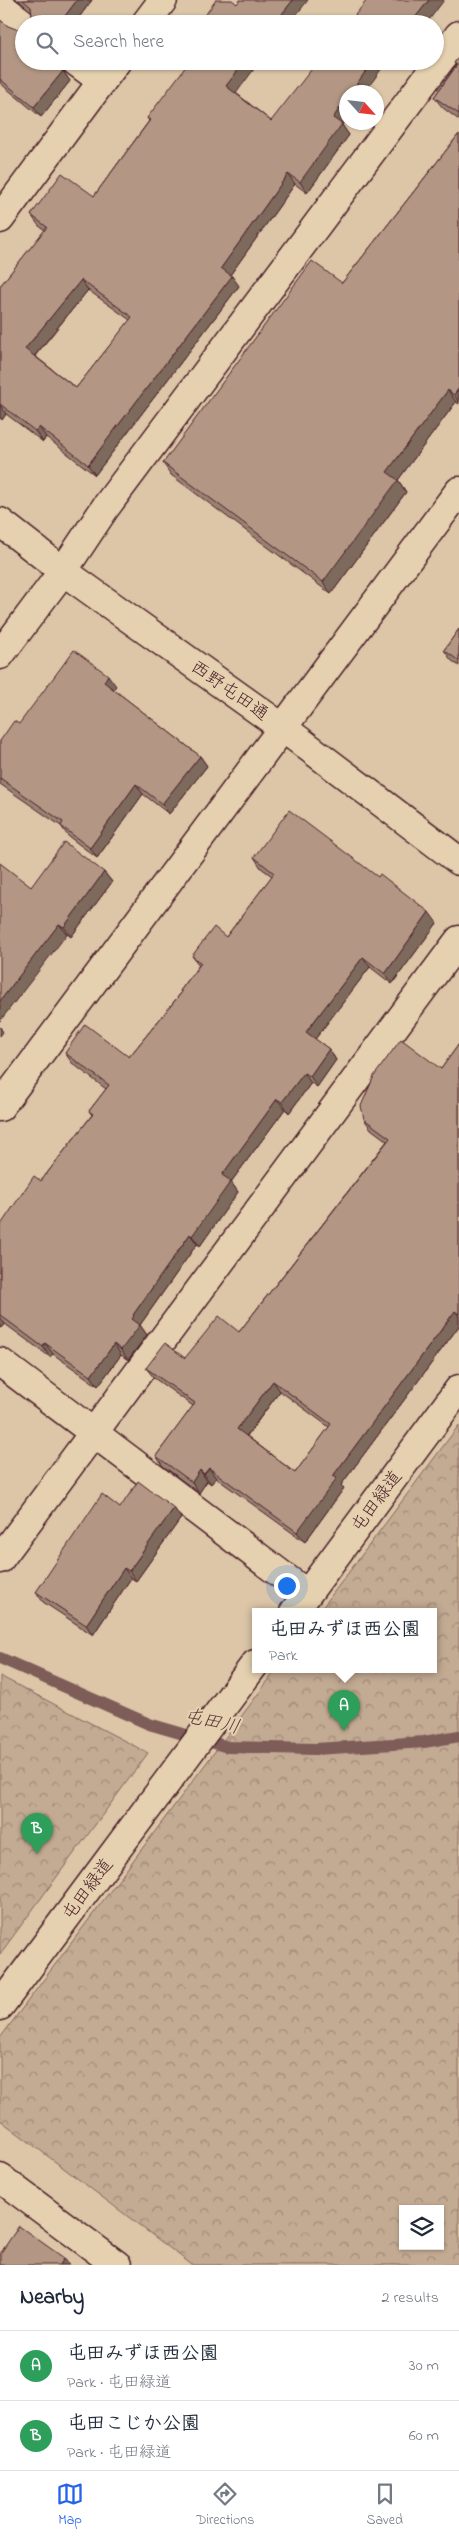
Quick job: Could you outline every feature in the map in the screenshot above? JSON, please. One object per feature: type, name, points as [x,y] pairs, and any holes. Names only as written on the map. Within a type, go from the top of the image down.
[{"type":"street","points":[[152,15],[163,0]]},
{"type":"street","points":[[0,6],[15,17]]},
{"type":"street","points":[[444,55],[459,35]]},
{"type":"street","points":[[0,655],[63,571],[105,508],[433,70]]},
{"type":"street","points":[[0,219],[110,71]]},
{"type":"street","points":[[0,1107],[459,491]]},
{"type":"street","name":"西野屯田通","points":[[0,522],[63,571],[283,728],[459,861]]},
{"type":"street","points":[[0,1559],[459,940]]},
{"type":"street","points":[[0,1362],[93,1433],[300,1603]]},
{"type":"street","name":"屯田緑道","points":[[300,1603],[459,1389]]},
{"type":"street","name":"屯田緑道","points":[[0,2006],[252,1668]]},
{"type":"street","points":[[1,2182],[117,2265]]},
{"type":"green space","points":[[459,1425],[459,2265],[192,2265],[0,2120],[0,2038],[274,1673],[437,1673],[437,1608],[322,1608]]},
{"type":"green space","points":[[0,1676],[148,1753],[0,1954]]},
{"type":"building","points":[[23,0],[77,0],[66,15],[32,15],[31,7]]},
{"type":"building","points":[[216,0],[232,0],[237,4],[240,0],[293,0],[281,15],[205,15]]},
{"type":"building","points":[[367,0],[429,0],[417,15],[355,15]]},
{"type":"building","points":[[0,20],[15,29],[15,70],[63,71],[34,107],[0,79]]},
{"type":"building","points":[[459,57],[459,114],[434,97],[457,65],[454,63]]},
{"type":"building","points":[[183,70],[238,70],[226,86],[271,121],[311,70],[367,70],[356,85],[339,85],[339,109],[333,118],[339,122],[339,128],[300,182],[288,174],[221,268],[232,276],[88,465],[39,427],[35,431],[0,404],[0,286],[47,227],[31,215],[62,173],[94,196],[150,120],[147,118]],"holes":[[[81,280],[132,317],[76,388],[25,349]]]},
{"type":"building","points":[[459,134],[459,388],[454,395],[448,390],[387,472],[398,480],[323,582],[163,463],[312,261],[342,283]]},
{"type":"building","points":[[459,629],[459,661],[444,650]]},
{"type":"building","points":[[74,650],[108,675],[104,682],[200,756],[162,804],[136,784],[90,848],[61,826],[63,822],[0,778],[0,741],[14,721],[19,724]]},
{"type":"building","points":[[289,810],[378,877],[380,874],[429,912],[385,974],[363,957],[306,1032],[329,1049],[310,1076],[304,1073],[282,1102],[277,1099],[222,1175],[231,1181],[192,1236],[190,1234],[133,1315],[132,1319],[140,1325],[121,1350],[114,1344],[91,1376],[45,1343],[43,1347],[0,1315],[0,1226],[34,1176],[41,1181],[93,1114],[89,1111],[109,1085],[65,1053],[85,1024],[129,1057],[182,992],[180,991],[201,963],[192,956],[214,927],[226,937],[274,873],[254,857]]},
{"type":"building","points":[[64,842],[104,872],[64,927],[59,924],[0,1001],[0,863],[31,887]]},
{"type":"building","points":[[401,1039],[441,1069],[459,1044],[459,1314],[455,1311],[333,1476],[337,1478],[297,1532],[209,1468],[204,1474],[200,1470],[192,1482],[156,1456],[195,1403],[146,1368],[165,1343],[185,1358],[219,1316],[239,1332],[390,1138],[364,1119],[361,1106],[374,1076]],"holes":[[[273,1381],[331,1424],[295,1473],[237,1429]]]},
{"type":"building","points":[[138,1481],[174,1508],[129,1571],[124,1568],[86,1625],[36,1592],[102,1494],[120,1508]]},
{"type":"building","points":[[19,2226],[64,2258],[60,2265],[0,2265],[0,2254]]},
{"type":"waterway","name":"屯田川","points":[[0,1658],[149,1724],[228,1747],[316,1749],[424,1742],[459,1736]]},
{"type":"place","name":"屯田みずほ西公園","points":[[344,1731]]},
{"type":"place","name":"屯田こじか公園","points":[[37,1854]]}]
